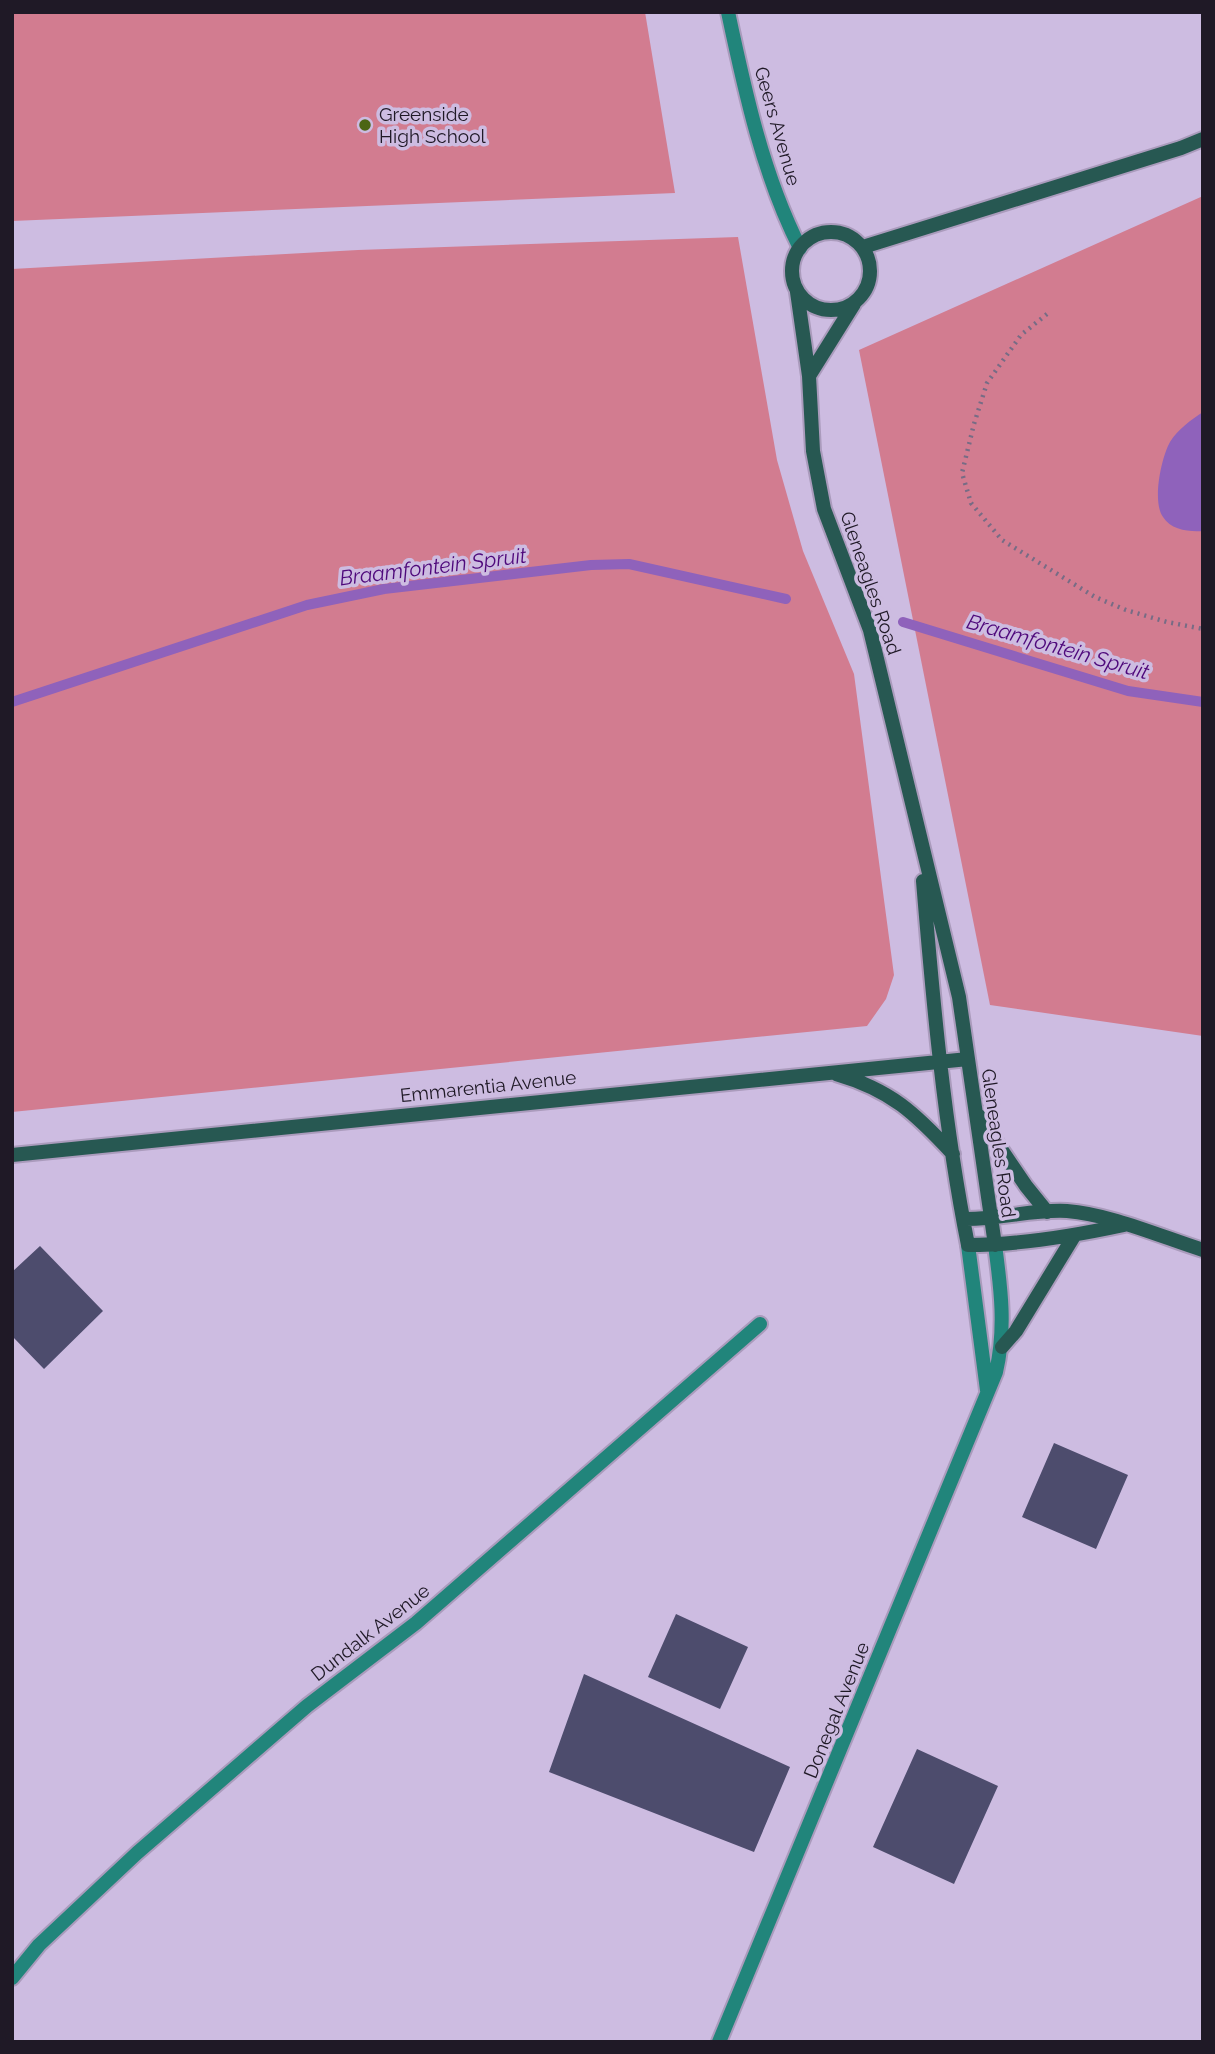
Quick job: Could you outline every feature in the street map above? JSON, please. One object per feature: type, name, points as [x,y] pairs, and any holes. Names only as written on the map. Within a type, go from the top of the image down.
[{"type":"street","name":"Geers Avenue","points":[[728,12],[746,95],[785,218],[800,248]]},
{"type":"street","points":[[863,247],[1203,139]]},
{"type":"street","points":[[809,376],[869,283],[869,258],[863,247],[841,233],[815,235],[800,248],[792,267],[797,292],[807,303],[818,309],[843,309],[854,304]]},
{"type":"street","name":"Gleneagles Road","points":[[797,292],[809,376],[813,451],[824,509],[870,630],[960,997],[995,1245]]},
{"type":"street","name":"Gleneagles Road","points":[[920,841],[933,997],[953,1155],[968,1245]]},
{"type":"street","name":"Emmarentia Avenue","points":[[12,1154],[968,1059]]},
{"type":"street","points":[[828,1072],[866,1083],[900,1102],[953,1155]]},
{"type":"street","points":[[975,1111],[1047,1212]]},
{"type":"street","points":[[963,1219],[990,1220],[1047,1212],[1085,1214],[1203,1250]]},
{"type":"street","points":[[968,1245],[995,1245],[1074,1236],[1124,1225]]},
{"type":"street","points":[[1002,1347],[1016,1331],[1074,1236]]},
{"type":"street","name":"Donegal Avenue","points":[[968,1245],[987,1392]]},
{"type":"street","name":"Donegal Avenue","points":[[719,2042],[996,1372],[1002,1347],[1003,1321],[995,1245]]},
{"type":"street","name":"Dundalk Avenue","points":[[15,1969],[137,1853],[307,1706],[416,1623],[760,1325]]},
{"type":"path","points":[[1047,314],[1021,335],[987,383],[962,473],[971,503],[1002,540],[1095,597],[1126,610],[1203,629]]},
{"type":"shaded area","name":"Greenside High School","points":[[12,12],[645,12],[675,193],[12,221]]},
{"type":"shaded area","points":[[1203,196],[1203,1036],[990,1005],[859,350]]},
{"type":"shaded area","points":[[738,237],[777,460],[803,551],[854,674],[894,975],[886,999],[867,1026],[12,1112],[12,269],[358,250]]},
{"type":"shaded area","points":[[1203,412],[1203,531],[1186,530],[1171,525],[1163,517],[1158,501],[1159,480],[1170,442],[1181,429]]},
{"type":"building","points":[[40,1246],[103,1311],[44,1369],[12,1336],[12,1272]]},
{"type":"building","points":[[1054,1443],[1128,1475],[1096,1549],[1022,1517]]},
{"type":"building","points":[[676,1614],[748,1647],[720,1709],[648,1677]]},
{"type":"building","points":[[584,1674],[790,1767],[754,1852],[549,1772]]},
{"type":"building","points":[[917,1749],[998,1786],[954,1884],[873,1847]]},
{"type":"waterway","name":"Braamfontein Spruit","points":[[12,702],[307,605],[384,589],[591,565],[629,564],[786,599]]},
{"type":"waterway","name":"Braamfontein Spruit","points":[[903,622],[1128,691],[1203,702]]},
{"type":"place","name":"Greenside High School","points":[[365,125]]}]
